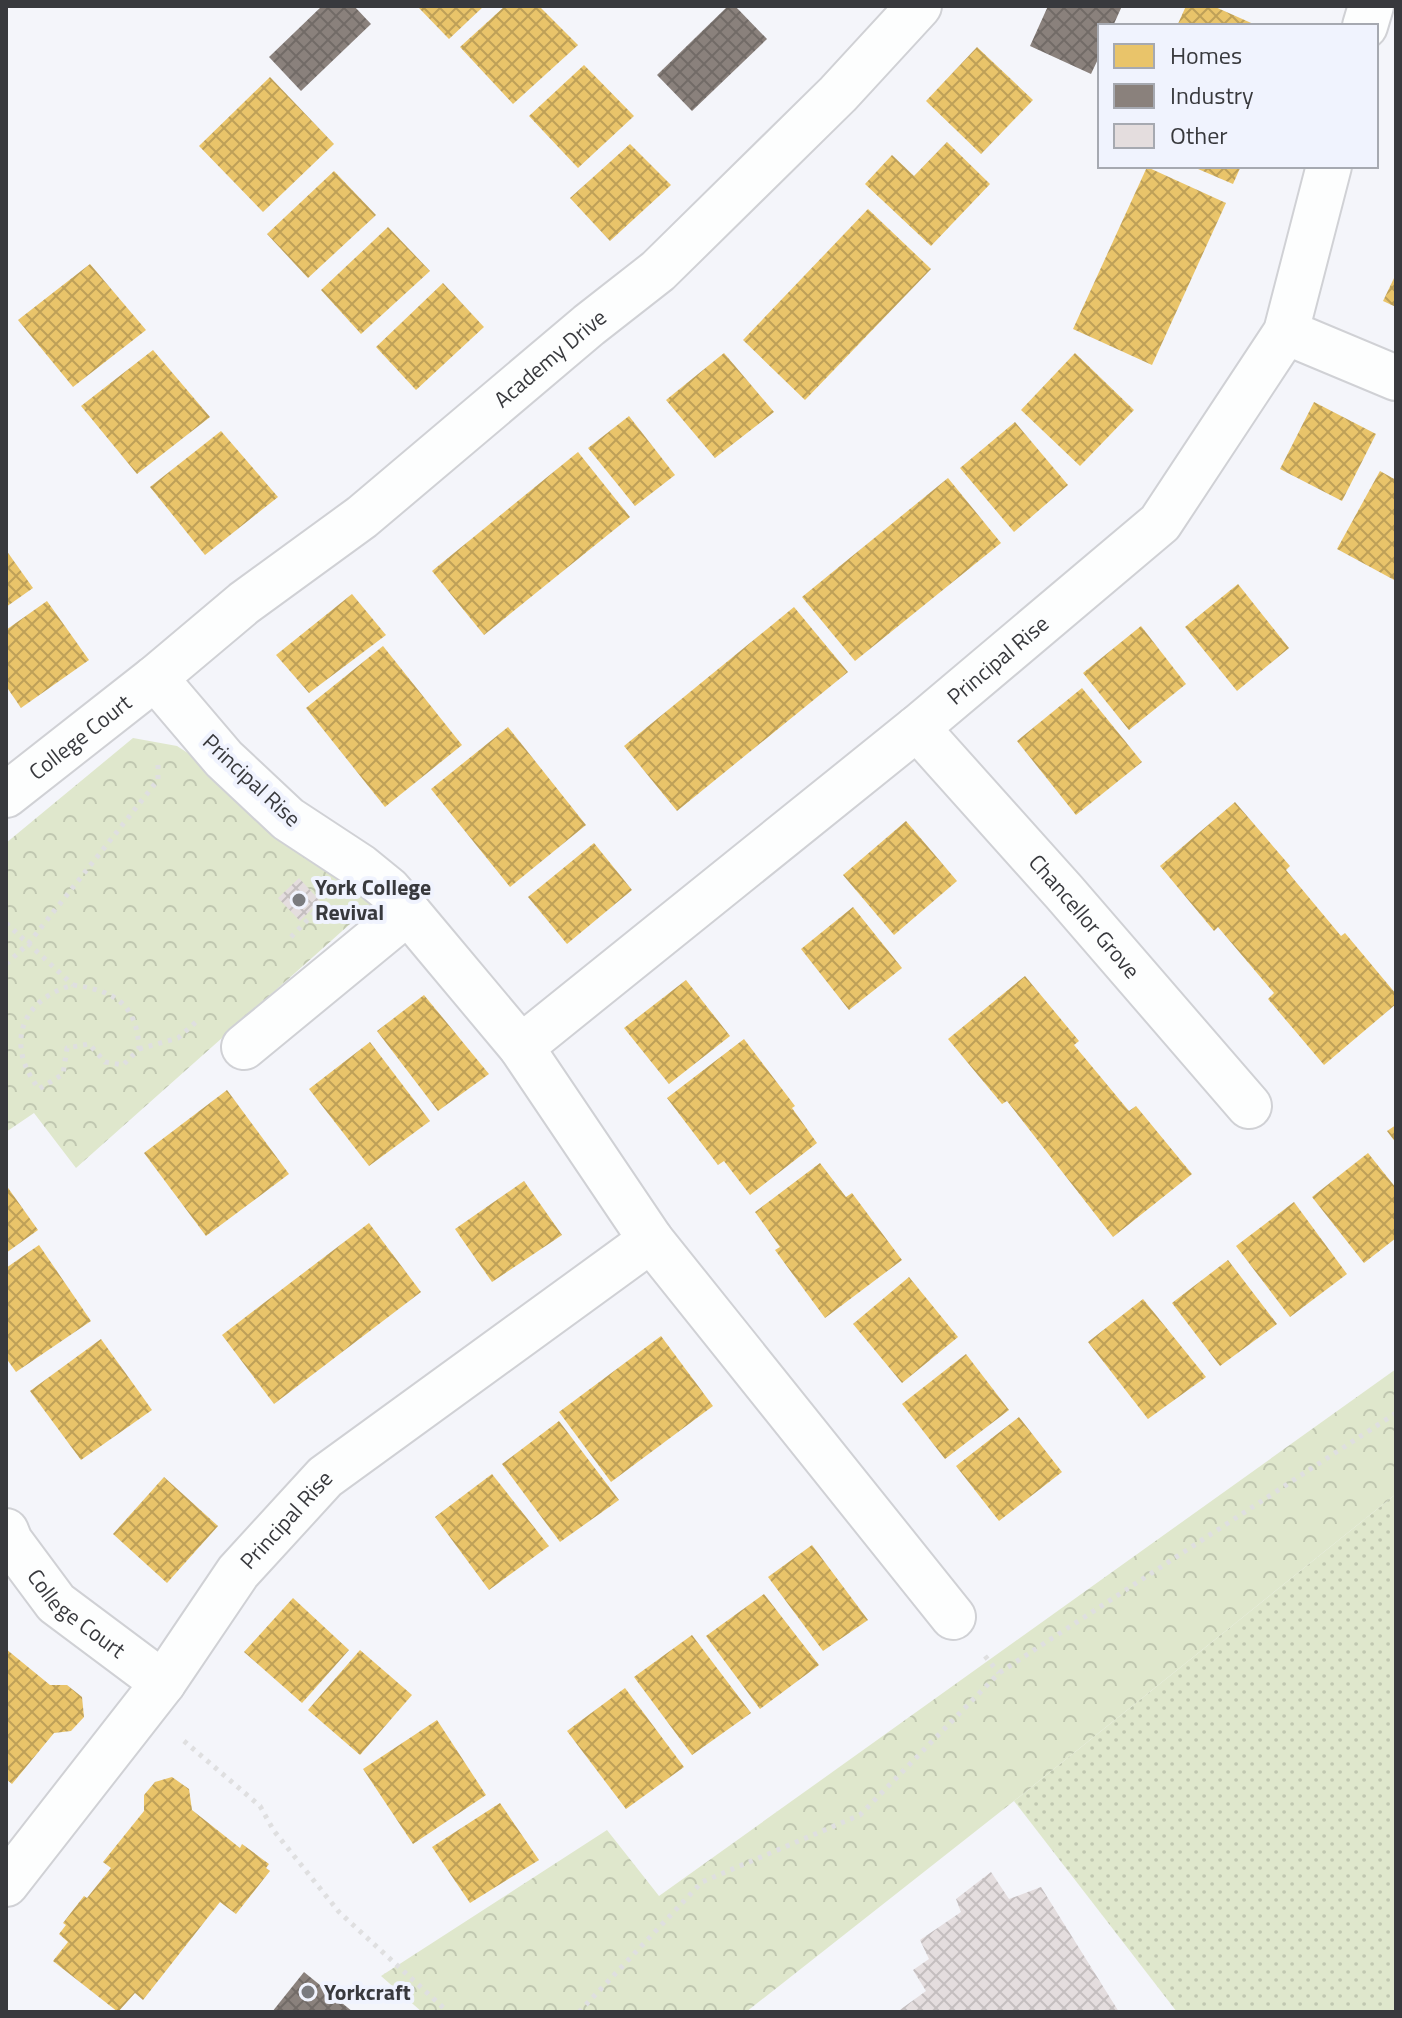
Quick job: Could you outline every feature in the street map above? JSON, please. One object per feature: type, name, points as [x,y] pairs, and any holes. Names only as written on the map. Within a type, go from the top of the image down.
[{"type":"street","name":"Academy Drive","points":[[155,678],[244,603],[362,517],[589,325],[658,271],[838,94],[919,6]]},
{"type":"street","name":"Principal Rise","points":[[521,1047],[917,728],[1160,523],[1286,332],[1328,168]]},
{"type":"street","points":[[1286,332],[1396,378]]},
{"type":"street","name":"College Court","points":[[6,795],[155,678]]},
{"type":"street","name":"Principal Rise","points":[[155,678],[224,759],[288,819],[361,867],[388,889],[408,912],[521,1047],[651,1240],[953,1617]]},
{"type":"street","name":"Chancellor Grove","points":[[917,728],[1249,1106]]},
{"type":"street","points":[[244,1047],[408,912]]},
{"type":"street","name":"Principal Rise","points":[[6,1884],[152,1696],[238,1572],[325,1477],[651,1240]]},
{"type":"street","name":"College Court","points":[[6,1531],[10,1541],[56,1603],[152,1696]]},
{"type":"path","points":[[6,964],[28,944],[158,780],[155,678]]},
{"type":"path","points":[[6,923],[73,985],[99,989],[118,999],[131,1015],[138,1034],[139,1049],[123,1065],[105,1062],[89,1044],[67,1048],[63,1074],[39,1089],[26,1072],[21,1057],[20,1036],[27,1016],[37,1004],[54,991],[73,985]]},
{"type":"path","points":[[579,2012],[702,1882],[860,1815],[999,1673],[1396,1413]]},
{"type":"path","points":[[152,1696],[174,1732],[260,1806],[274,1831],[339,1912],[448,2012]]},
{"type":"green space","points":[[133,738],[177,746],[214,770],[377,900],[76,1168],[34,1113],[6,1132],[6,843]]},
{"type":"green space","points":[[1396,1369],[1396,1494],[746,2012],[422,2012],[381,1976],[607,1830],[659,1896]]},
{"type":"green space","points":[[1396,1494],[1396,2012],[1177,2012],[1014,1801]]},
{"type":"building: Homes","points":[[417,6],[484,6],[449,39]]},
{"type":"building: Homes","points":[[505,6],[539,6],[578,45],[513,104],[460,47]]},
{"type":"building: Homes","points":[[1186,6],[1213,6],[1254,24],[1178,24]]},
{"type":"building: Homes","points":[[977,47],[1033,100],[981,154],[926,101]]},
{"type":"building: Homes","points":[[584,65],[634,116],[578,168],[529,116]]},
{"type":"building: Homes","points":[[270,77],[334,144],[263,212],[199,146]]},
{"type":"building: Homes","points":[[947,142],[990,184],[931,246],[865,184],[892,155],[914,176]]},
{"type":"building: Homes","points":[[630,144],[671,185],[610,241],[570,198]]},
{"type":"building: Homes","points":[[1147,168],[1226,203],[1152,365],[1073,329]]},
{"type":"building: Homes","points":[[1196,168],[1240,168],[1233,184]]},
{"type":"building: Homes","points":[[334,171],[376,215],[308,278],[267,234]]},
{"type":"building: Homes","points":[[868,209],[931,269],[805,400],[743,340]]},
{"type":"building: Homes","points":[[388,227],[430,271],[361,334],[321,290]]},
{"type":"building: Homes","points":[[90,264],[146,330],[73,387],[18,320]]},
{"type":"building: Homes","points":[[1396,274],[1396,307],[1383,301]]},
{"type":"building: Homes","points":[[443,283],[484,327],[416,390],[376,347]]},
{"type":"building: Homes","points":[[153,350],[210,417],[137,474],[81,406]]},
{"type":"building: Homes","points":[[724,353],[774,412],[715,458],[666,400]]},
{"type":"building: Homes","points":[[1075,353],[1134,410],[1080,466],[1021,410]]},
{"type":"building: Homes","points":[[1314,402],[1376,434],[1342,501],[1280,469]]},
{"type":"building: Homes","points":[[629,416],[675,475],[635,506],[588,448]]},
{"type":"building: Homes","points":[[1015,422],[1068,485],[1014,532],[960,468]]},
{"type":"building: Homes","points":[[221,431],[278,497],[205,555],[150,487]]},
{"type":"building: Homes","points":[[578,452],[630,517],[484,635],[432,571]]},
{"type":"building: Homes","points":[[1380,471],[1396,480],[1396,581],[1337,549]]},
{"type":"building: Homes","points":[[948,478],[1001,543],[855,661],[802,597]]},
{"type":"building: Homes","points":[[6,550],[33,588],[6,607]]},
{"type":"building: Homes","points":[[1238,584],[1289,648],[1237,691],[1185,627]]},
{"type":"building: Homes","points":[[352,594],[386,635],[309,693],[276,655]]},
{"type":"building: Homes","points":[[47,601],[89,660],[21,708],[6,686],[6,630]]},
{"type":"building: Homes","points":[[794,607],[848,672],[677,811],[624,746]]},
{"type":"building: Homes","points":[[1141,626],[1186,684],[1129,730],[1083,673]]},
{"type":"building: Homes","points":[[383,646],[462,745],[385,807],[306,708]]},
{"type":"building: Homes","points":[[1082,688],[1142,762],[1076,815],[1017,741]]},
{"type":"building: Homes","points":[[508,727],[586,825],[510,887],[431,789]]},
{"type":"building: Homes","points":[[1235,802],[1290,866],[1286,870],[1341,936],[1345,933],[1396,994],[1396,1004],[1324,1065],[1268,999],[1274,993],[1218,927],[1214,931],[1160,866]]},
{"type":"building: Homes","points":[[906,821],[957,881],[894,935],[843,875]]},
{"type":"building: Homes","points":[[594,843],[632,890],[567,944],[528,897]]},
{"type":"building: Homes","points":[[853,907],[902,968],[849,1010],[801,949]]},
{"type":"building: Homes","points":[[1025,976],[1079,1041],[1074,1045],[1129,1111],[1136,1106],[1192,1174],[1113,1237],[1007,1101],[1002,1104],[948,1039]]},
{"type":"building: Homes","points":[[686,980],[730,1036],[669,1084],[624,1028]]},
{"type":"building: Homes","points":[[424,995],[489,1074],[438,1111],[377,1031]]},
{"type":"building: Homes","points":[[744,1039],[795,1106],[792,1108],[817,1143],[750,1195],[724,1161],[718,1165],[667,1098]]},
{"type":"building: Homes","points":[[370,1042],[430,1121],[369,1166],[309,1089]]},
{"type":"building: Homes","points":[[227,1090],[289,1174],[206,1236],[144,1153]]},
{"type":"building: Homes","points":[[1396,1125],[1396,1143],[1387,1131]]},
{"type":"building: Homes","points":[[1368,1153],[1396,1188],[1396,1238],[1364,1263],[1312,1197]]},
{"type":"building: Homes","points":[[820,1163],[846,1197],[852,1193],[902,1260],[825,1318],[775,1250],[780,1247],[755,1212]]},
{"type":"building: Homes","points":[[524,1181],[562,1235],[492,1282],[455,1229]]},
{"type":"building: Homes","points":[[6,1185],[38,1230],[6,1253]]},
{"type":"building: Homes","points":[[1294,1202],[1347,1274],[1290,1317],[1236,1246]]},
{"type":"building: Homes","points":[[369,1223],[421,1292],[274,1404],[222,1335]]},
{"type":"building: Homes","points":[[39,1245],[91,1321],[16,1372],[6,1358],[6,1268]]},
{"type":"building: Homes","points":[[1228,1260],[1277,1324],[1220,1366],[1172,1303]]},
{"type":"building: Homes","points":[[909,1277],[958,1337],[902,1383],[853,1324]]},
{"type":"building: Homes","points":[[1143,1299],[1206,1377],[1148,1419],[1088,1342]]},
{"type":"building: Homes","points":[[661,1336],[713,1406],[611,1482],[559,1412]]},
{"type":"building: Homes","points":[[101,1339],[152,1410],[81,1460],[30,1391]]},
{"type":"building: Homes","points":[[966,1354],[1009,1410],[945,1459],[902,1404]]},
{"type":"building: Homes","points":[[1019,1417],[1062,1472],[999,1521],[956,1466]]},
{"type":"building: Homes","points":[[559,1421],[619,1500],[560,1542],[502,1464]]},
{"type":"building: Homes","points":[[492,1474],[549,1546],[489,1590],[435,1517]]},
{"type":"building: Homes","points":[[164,1477],[218,1526],[167,1583],[113,1534]]},
{"type":"building: Homes","points":[[812,1545],[868,1620],[823,1651],[768,1577]]},
{"type":"building: Homes","points":[[764,1594],[819,1665],[760,1709],[706,1636]]},
{"type":"building: Homes","points":[[293,1598],[349,1650],[302,1703],[244,1652]]},
{"type":"building: Homes","points":[[692,1635],[751,1713],[692,1755],[634,1677]]},
{"type":"building: Homes","points":[[6,1649],[50,1685],[67,1685],[82,1697],[84,1717],[71,1731],[54,1733],[12,1784],[6,1779]]},
{"type":"building: Homes","points":[[360,1650],[412,1695],[360,1755],[308,1710]]},
{"type":"building: Homes","points":[[625,1688],[684,1767],[626,1809],[567,1731]]},
{"type":"building: Homes","points":[[437,1720],[486,1795],[413,1844],[363,1769]]},
{"type":"building: Homes","points":[[172,1777],[189,1789],[192,1810],[240,1848],[242,1844],[269,1864],[266,1868],[270,1871],[236,1914],[220,1902],[143,2000],[135,1993],[118,2012],[53,1961],[68,1942],[59,1934],[66,1925],[63,1923],[84,1896],[87,1898],[111,1868],[103,1862],[144,1811],[144,1795],[155,1782]]},
{"type":"building: Homes","points":[[500,1803],[539,1860],[470,1903],[432,1847]]},
{"type":"building: Industry","points":[[322,6],[354,6],[371,24],[301,91],[269,57]]},
{"type":"building: Industry","points":[[728,6],[735,6],[767,39],[692,111],[657,75]]},
{"type":"building: Industry","points":[[1048,6],[1122,6],[1114,24],[1098,24],[1098,59],[1091,74],[1030,46]]},
{"type":"building: Industry","name":"Yorkcraft","points":[[304,1972],[353,2012],[272,2012]]},
{"type":"building: Other","name":"York College Revival","points":[[299,878],[320,901],[300,921],[278,898]]},
{"type":"building: Other","points":[[991,1872],[1009,1899],[1041,1887],[1119,2012],[897,2012],[926,1991],[913,1970],[929,1959],[920,1940],[961,1912],[956,1899]]},
{"type":"place","name":"York College Revival","points":[[299,900]]},
{"type":"place","name":"Yorkcraft","points":[[308,1992]]}]
